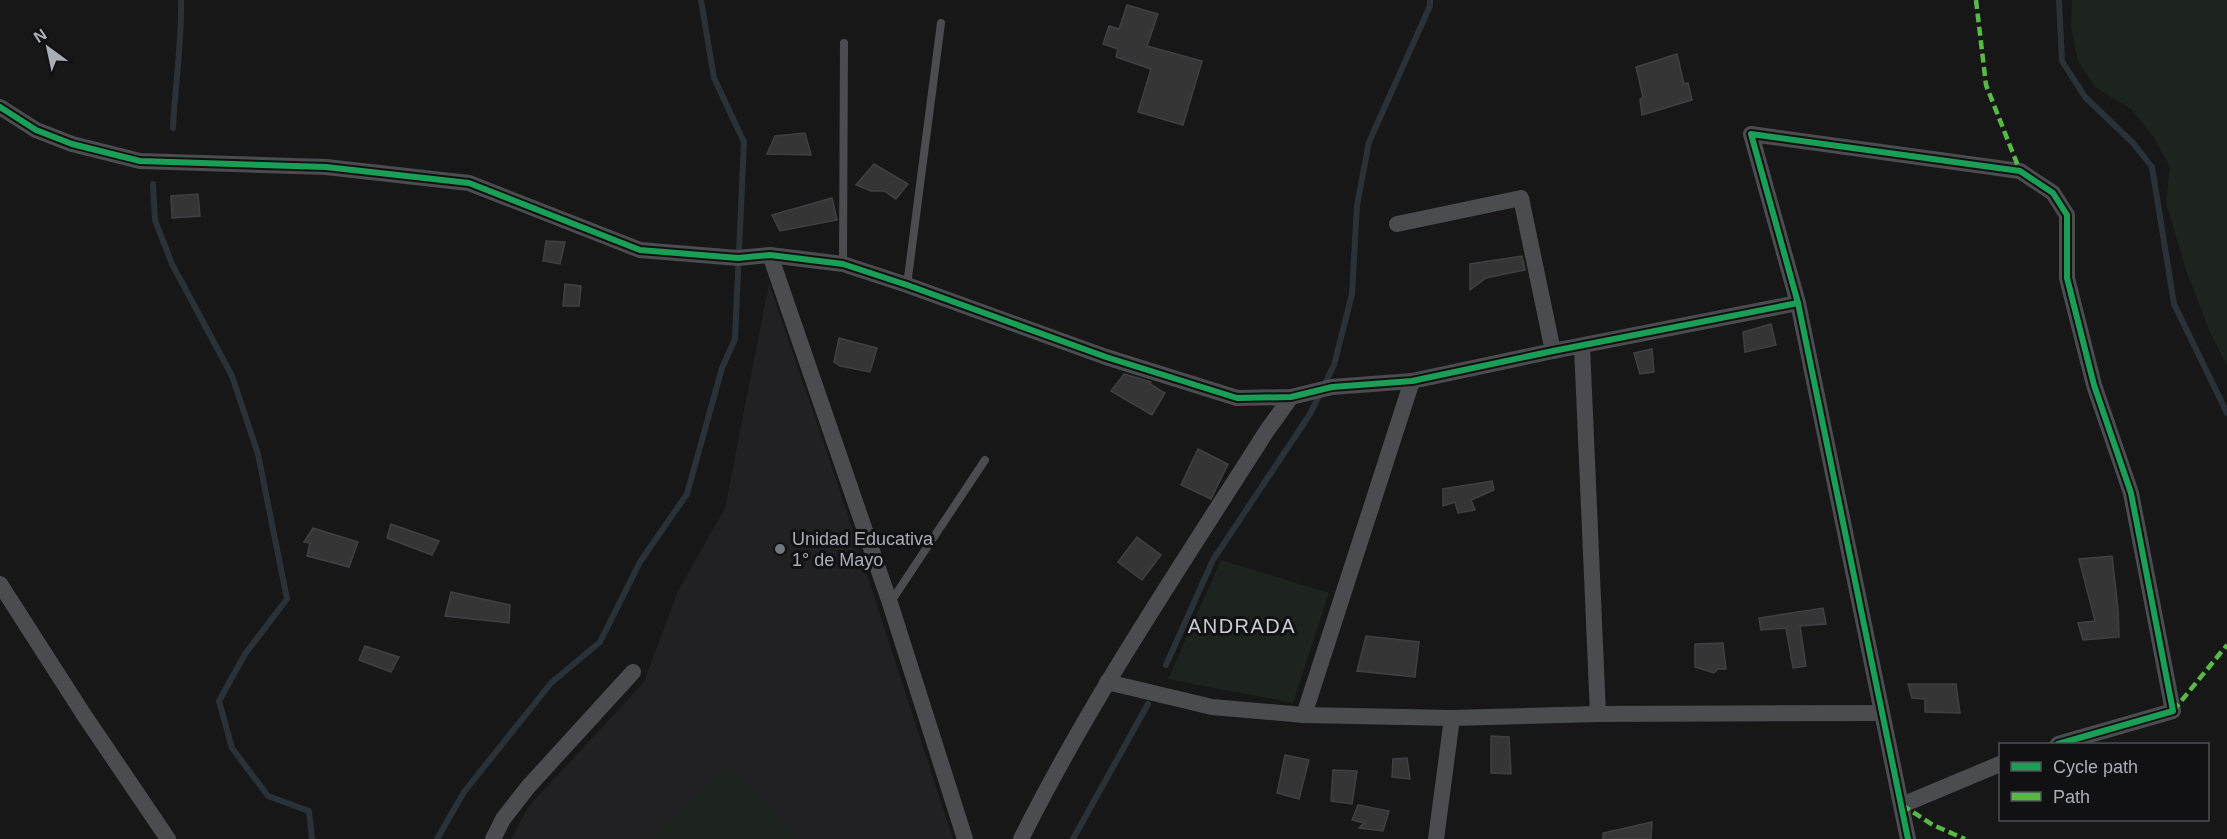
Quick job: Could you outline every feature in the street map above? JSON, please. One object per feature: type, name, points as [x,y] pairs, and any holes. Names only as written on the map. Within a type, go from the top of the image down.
[{"type":"street","points":[[0,107],[36,130],[72,144],[141,161],[326,167],[469,183],[640,250],[738,258],[770,255],[843,264],[1106,357],[1237,398],[1291,397],[1332,387],[1412,381],[1798,303]]},
{"type":"street","points":[[1908,839],[1798,303],[1751,134],[2020,171],[2052,193],[2067,215],[2067,278],[2094,385],[2131,493],[2173,711],[2061,743]]},
{"type":"street","points":[[1397,224],[1521,198],[1553,351]]},
{"type":"street","points":[[770,255],[890,603],[965,839]]},
{"type":"street","points":[[1582,346],[1598,714]]},
{"type":"street","points":[[1304,715],[1412,381]]},
{"type":"street","points":[[1021,839],[1048,784],[1107,682],[1266,432],[1291,397]]},
{"type":"street","points":[[0,584],[77,705],[168,839]]},
{"type":"street","points":[[493,839],[504,819],[528,787],[633,672]]},
{"type":"street","points":[[1107,682],[1212,707],[1304,715],[1452,718],[1598,714],[1881,712]]},
{"type":"street","points":[[1436,839],[1452,718]]},
{"type":"street","points":[[1902,805],[1999,765]]},
{"type":"lane","points":[[907,285],[941,23]]},
{"type":"lane","points":[[843,264],[844,43]]},
{"type":"lane","points":[[890,603],[986,460]]},
{"type":"shaded area","points":[[2072,0],[2227,0],[2227,366],[2209,330],[2186,270],[2166,202],[2170,167],[2153,136],[2131,109],[2095,87],[2078,61],[2071,28]]},
{"type":"shaded area","name":"Unidad Educativa 1° de Mayo","points":[[769,283],[833,470],[953,839],[511,839],[529,806],[644,682],[678,591],[725,508]]},
{"type":"shaded area","points":[[1221,560],[1329,593],[1293,703],[1168,679]]},
{"type":"shaded area","points":[[729,765],[798,839],[650,839]]},
{"type":"building","points":[[1127,5],[1158,14],[1147,46],[1202,61],[1183,125],[1138,112],[1151,69],[1116,57],[1118,49],[1103,44],[1109,26],[1119,29]]},
{"type":"building","points":[[1677,54],[1684,84],[1688,83],[1692,100],[1642,115],[1640,99],[1643,97],[1636,67]]},
{"type":"building","points":[[805,133],[811,155],[767,154],[775,136]]},
{"type":"building","points":[[874,164],[908,184],[896,199],[884,191],[871,191],[856,185]]},
{"type":"building","points":[[198,194],[200,216],[172,218],[171,196]]},
{"type":"building","points":[[832,198],[837,220],[780,231],[772,215]]},
{"type":"building","points":[[546,241],[565,242],[560,264],[543,261]]},
{"type":"building","points":[[1522,256],[1525,270],[1486,278],[1470,290],[1470,264]]},
{"type":"building","points":[[565,284],[581,286],[579,306],[563,306]]},
{"type":"building","points":[[1771,324],[1776,345],[1745,352],[1743,332]]},
{"type":"building","points":[[839,338],[877,348],[870,372],[840,366],[834,362]]},
{"type":"building","points":[[1652,349],[1654,372],[1640,374],[1634,353]]},
{"type":"building","points":[[1124,374],[1151,382],[1150,384],[1165,393],[1152,415],[1111,391]]},
{"type":"building","points":[[1198,449],[1228,464],[1211,499],[1181,485]]},
{"type":"building","points":[[1492,481],[1494,490],[1471,500],[1475,510],[1458,513],[1455,502],[1443,506],[1443,489]]},
{"type":"building","points":[[391,524],[439,541],[432,555],[387,538]]},
{"type":"building","points":[[313,528],[358,542],[349,567],[307,556],[310,543],[304,542]]},
{"type":"building","points":[[1137,537],[1161,555],[1142,580],[1118,562]]},
{"type":"building","points":[[2112,556],[2119,637],[2083,640],[2078,623],[2095,621],[2079,559]]},
{"type":"building","points":[[451,592],[510,605],[509,623],[445,616]]},
{"type":"building","points":[[1823,608],[1826,624],[1800,626],[1806,666],[1793,668],[1786,628],[1761,630],[1759,618]]},
{"type":"building","points":[[1366,636],[1419,642],[1415,677],[1357,671]]},
{"type":"building","points":[[1723,643],[1726,669],[1718,669],[1714,673],[1695,667],[1695,644]]},
{"type":"building","points":[[365,646],[399,657],[391,672],[359,660]]},
{"type":"building","points":[[1908,684],[1956,684],[1960,713],[1925,712],[1925,699],[1912,698]]},
{"type":"building","points":[[1491,736],[1509,737],[1511,774],[1491,773]]},
{"type":"building","points":[[1285,755],[1309,760],[1299,799],[1277,793]]},
{"type":"building","points":[[1407,758],[1410,779],[1392,777],[1393,759]]},
{"type":"building","points":[[1333,770],[1357,771],[1352,804],[1331,801]]},
{"type":"building","points":[[1358,805],[1389,811],[1383,831],[1359,828],[1364,823],[1352,820]]},
{"type":"building","points":[[1652,822],[1651,839],[1603,839],[1603,833]]},
{"type":"waterway","points":[[173,128],[181,0]]},
{"type":"waterway","points":[[437,839],[464,792],[551,683],[600,642],[640,562],[687,494],[722,368],[735,339],[744,142],[714,78],[701,0]]},
{"type":"waterway","points":[[1166,665],[1213,560],[1310,414],[1334,365],[1352,294],[1357,205],[1369,142],[1430,6],[1430,0]]},
{"type":"waterway","points":[[2059,0],[2062,61],[2085,97],[2133,143],[2152,167],[2174,304],[2227,413]]},
{"type":"waterway","points":[[153,184],[155,220],[172,264],[232,376],[258,454],[287,599],[245,654],[219,701],[232,748],[268,796],[309,811],[312,839]]},
{"type":"waterway","points":[[1073,839],[1148,704]]},
{"type":"marked path","points":[[1976,0],[1986,85],[2020,171]]},
{"type":"marked path","points":[[2173,711],[2227,645]]},
{"type":"marked path","points":[[1902,805],[1933,825],[1965,839]]},
{"type":"cycle path","points":[[0,107],[36,130],[72,144],[140,161],[326,167],[469,183],[640,250],[738,258],[770,255],[843,264],[1106,357],[1237,398],[1291,397],[1332,387],[1412,381],[1798,303]]},
{"type":"cycle path","points":[[1908,839],[1798,303],[1751,134],[2020,171],[2053,193],[2067,215],[2067,278],[2094,385],[2131,493],[2173,711],[2061,743]]},
{"type":"place","name":"Unidad Educativa 1° de Mayo","points":[[780,549]]},
{"type":"district","name":"ANDRADA","points":[[1242,626]]}]
